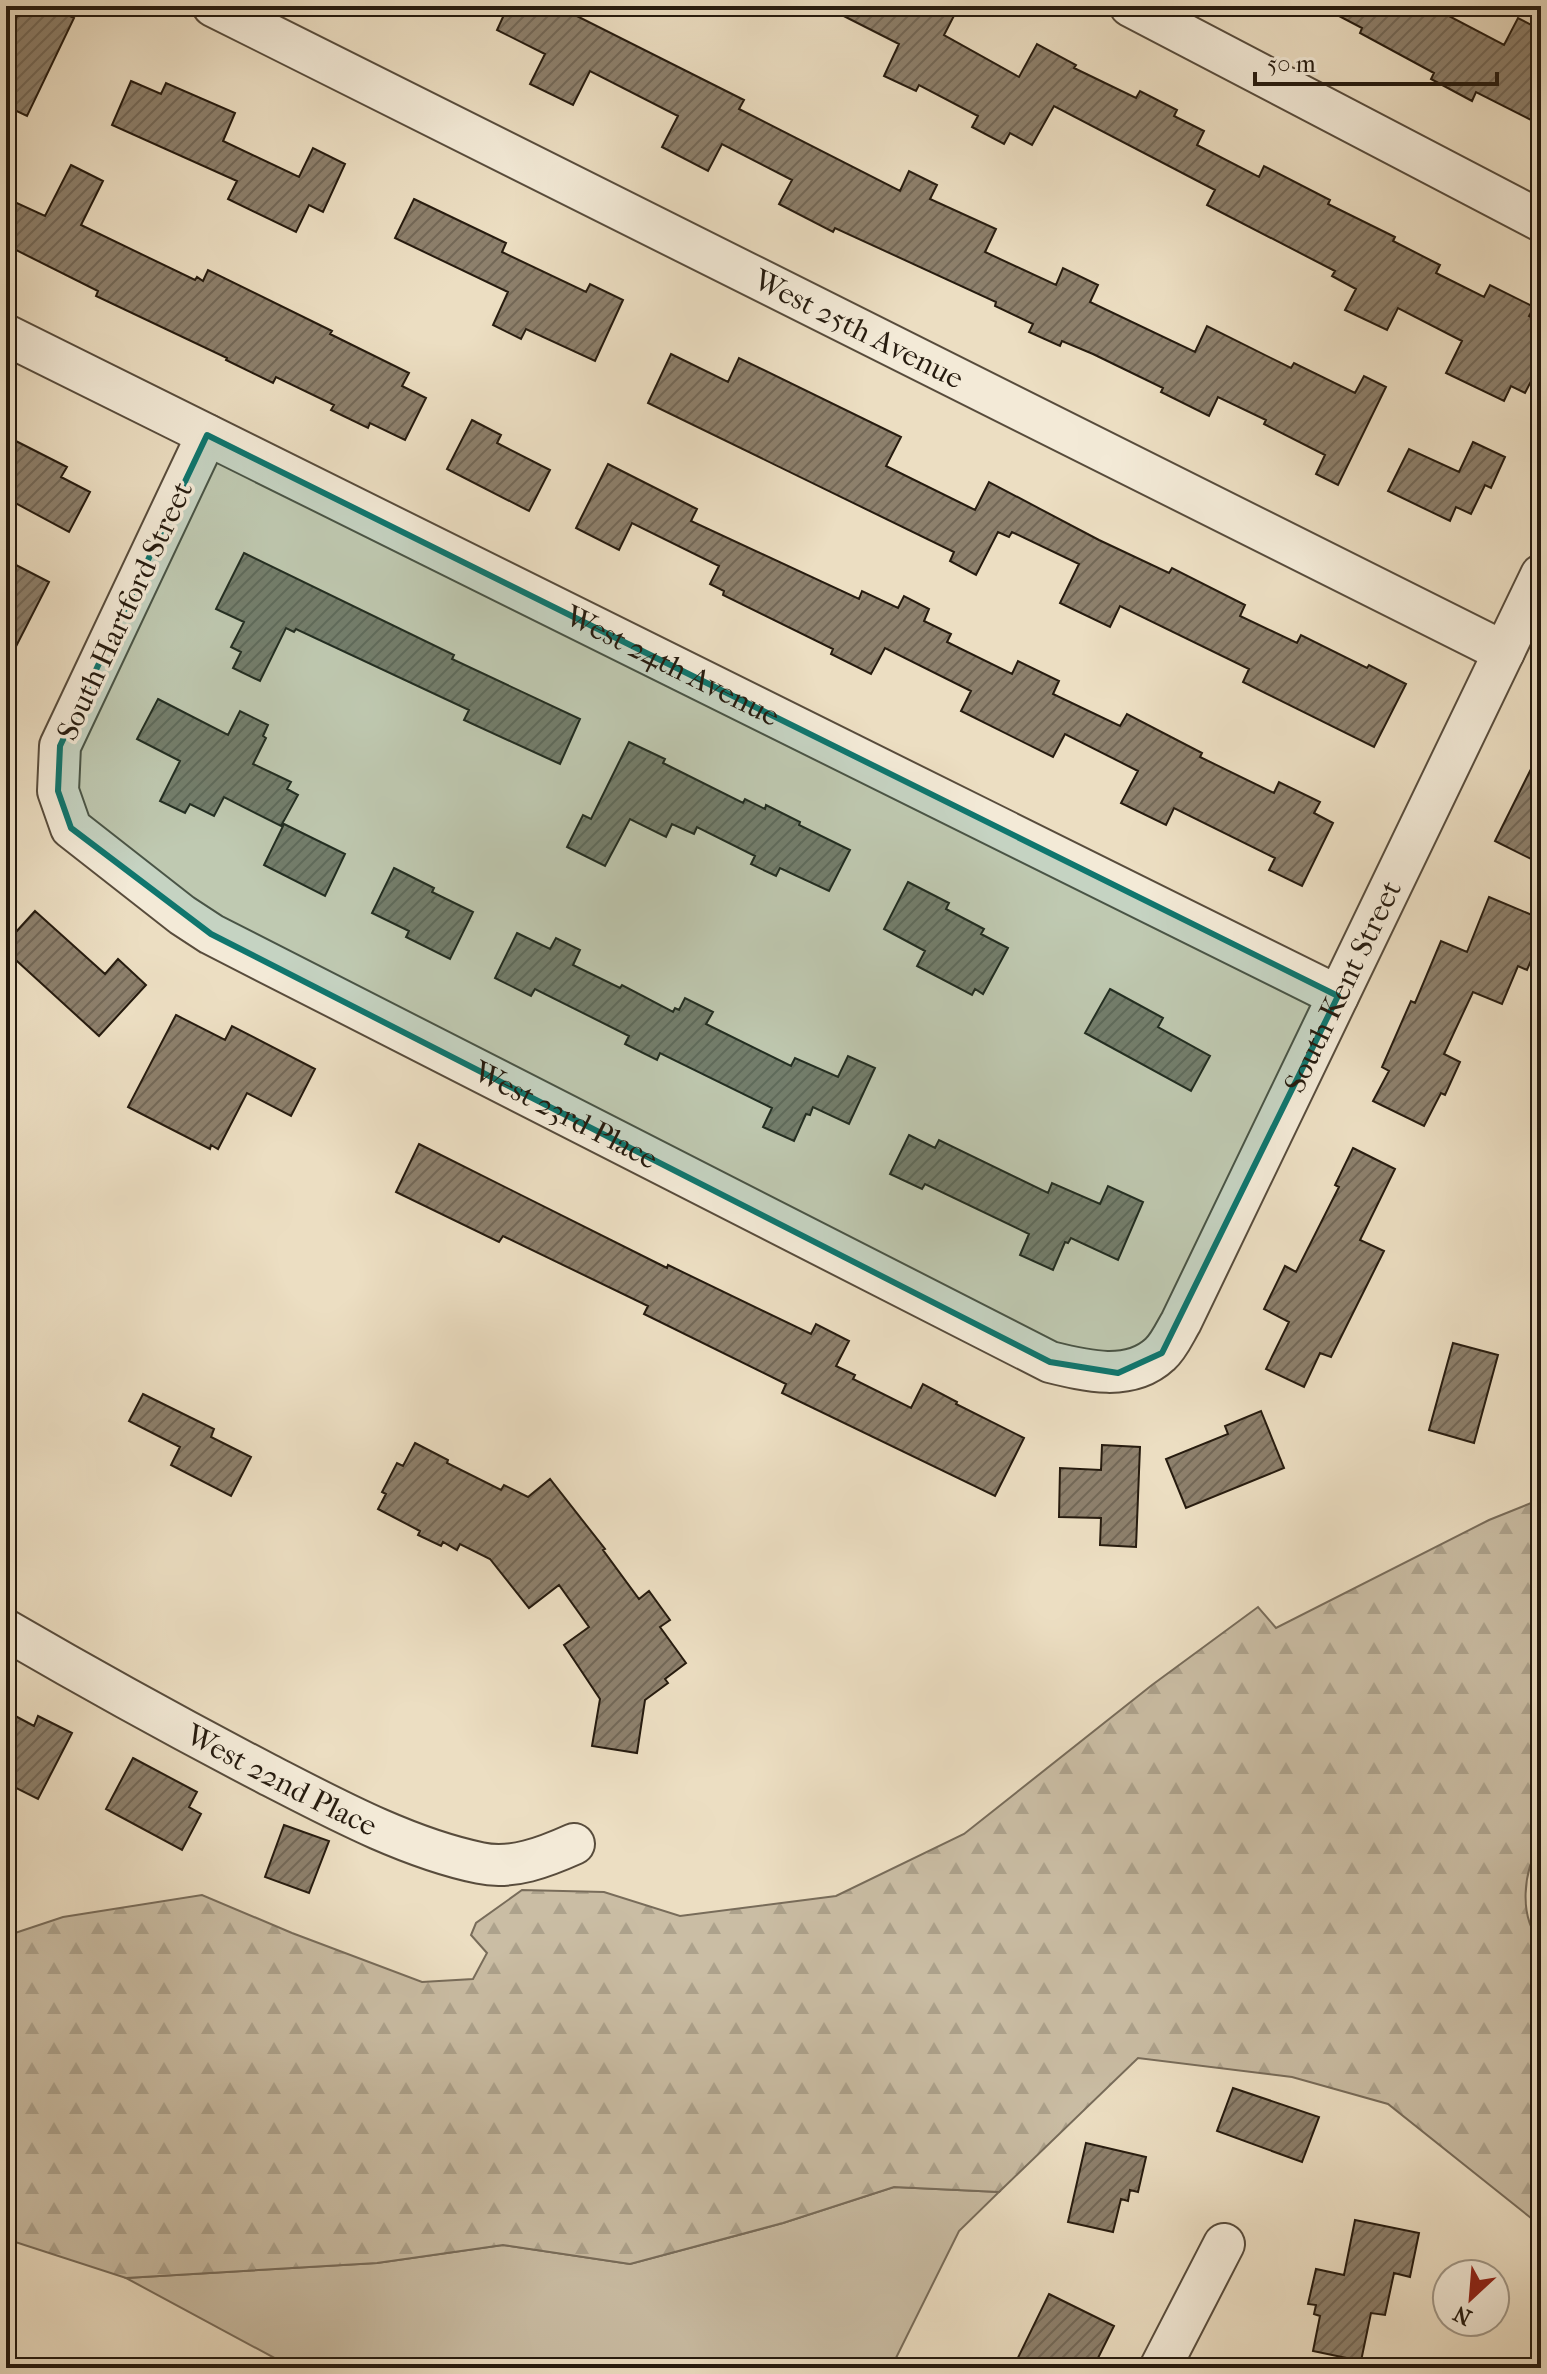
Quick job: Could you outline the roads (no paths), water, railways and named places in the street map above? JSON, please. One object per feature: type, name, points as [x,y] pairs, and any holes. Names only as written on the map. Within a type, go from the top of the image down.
[{"type":"street","name":"West 25th Avenue","points":[[213,6],[1504,652]]},
{"type":"street","points":[[1130,6],[1541,221]]},
{"type":"street","name":"West 24th Avenue","points":[[6,335],[1338,996]]},
{"type":"street","name":"South Hartford Street","points":[[58,791],[60,746],[207,435]]},
{"type":"street","name":"South Kent Street","points":[[1118,1373],[1144,1365],[1162,1353],[1181,1322],[1541,575]]},
{"type":"street","name":"West 23rd Place","points":[[58,791],[71,828],[211,934],[1050,1362],[1078,1369],[1118,1373]]},
{"type":"street","name":"West 22nd Place","points":[[6,1630],[143,1709],[253,1767],[323,1803],[419,1845],[483,1864],[535,1861],[574,1844]]},
{"type":"street","points":[[1160,2368],[1224,2244]]}]
